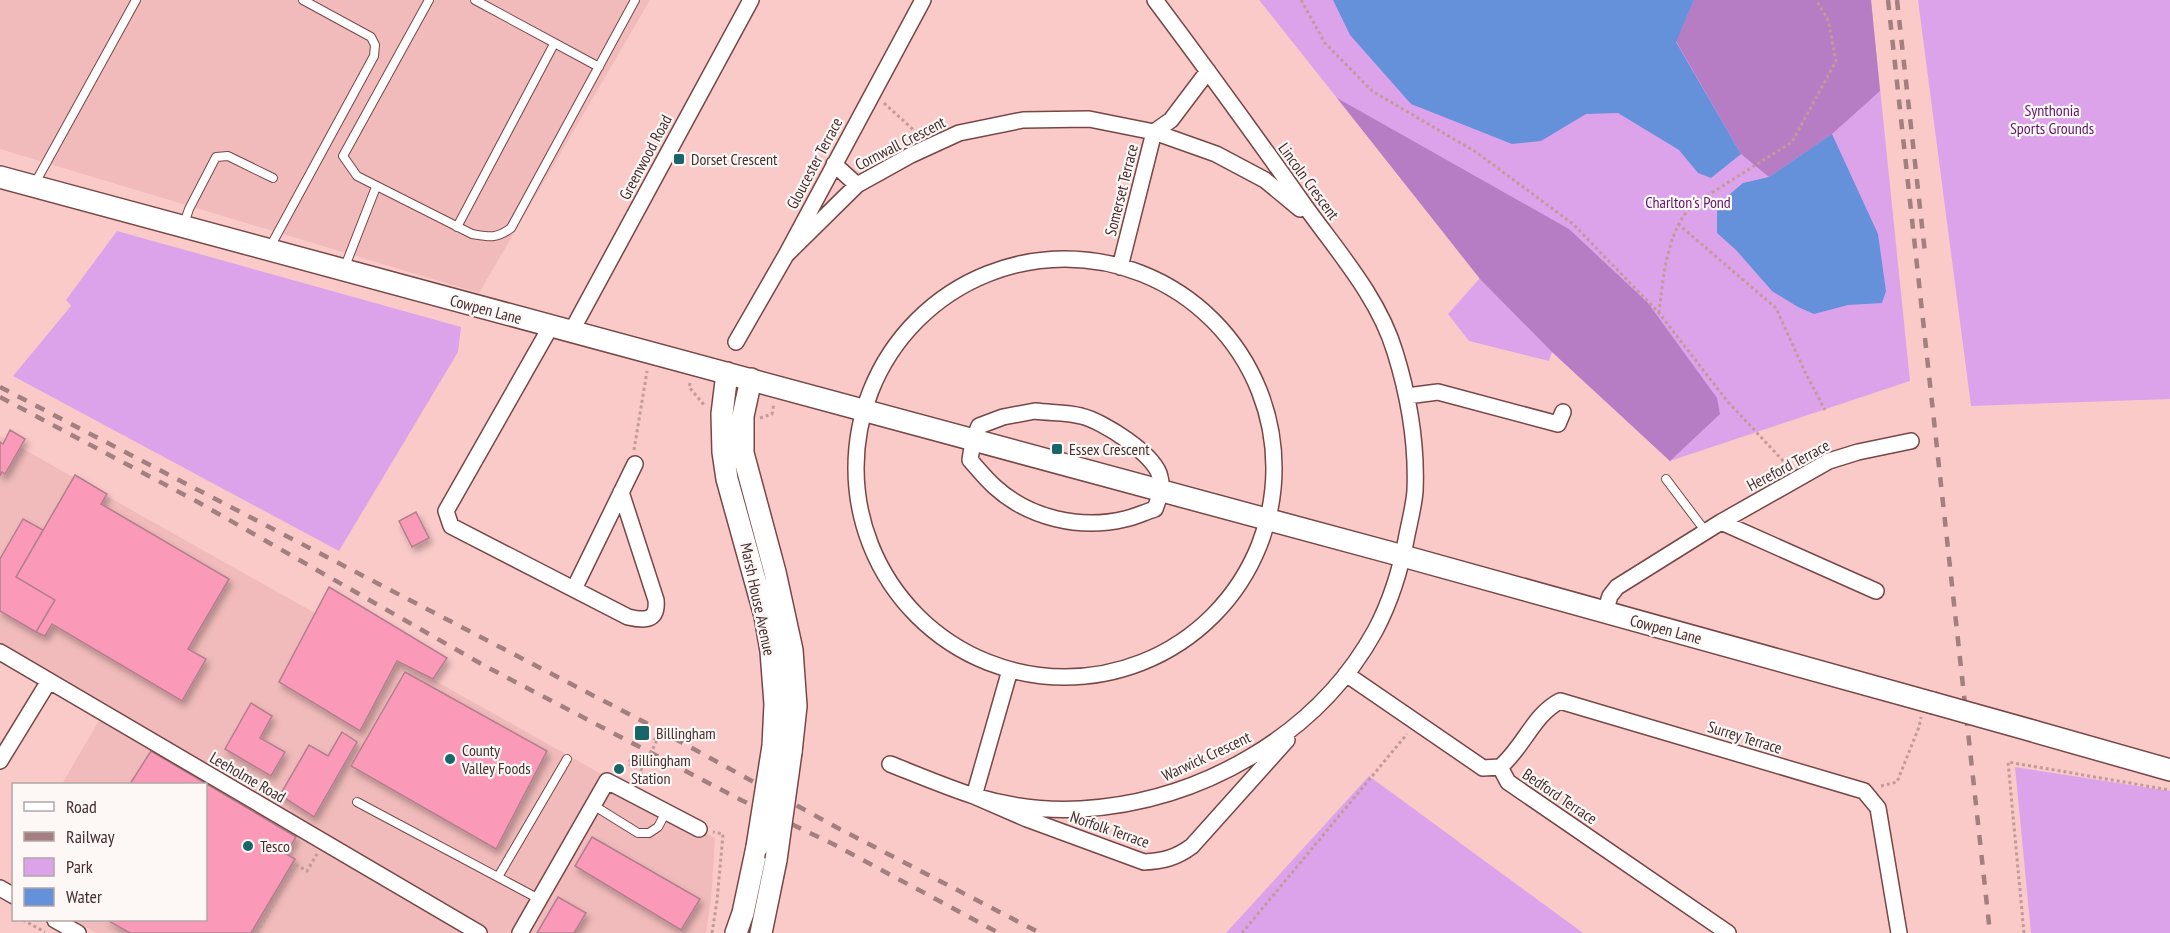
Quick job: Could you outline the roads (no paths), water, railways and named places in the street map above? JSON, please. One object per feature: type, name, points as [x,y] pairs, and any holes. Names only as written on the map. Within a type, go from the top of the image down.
[{"type":"street","name":"Greenwood Road","points":[[561,329],[751,0]]},
{"type":"street","name":"Gloucester Terrace","points":[[736,342],[786,255],[923,0]]},
{"type":"street","name":"Lincoln Crescent","points":[[1155,0],[1368,293],[1394,348],[1407,396],[1414,447],[1415,494],[1404,556]]},
{"type":"street","name":"Somerset Terrace","points":[[1120,267],[1154,132],[1171,120],[1208,71]]},
{"type":"street","name":"Cornwall Crescent","points":[[786,255],[857,185],[959,134],[1023,120],[1089,119],[1154,132],[1216,154],[1265,180],[1319,225]]},
{"type":"street","points":[[834,164],[857,185]]},
{"type":"street","name":"Cowpen Lane","points":[[0,177],[1404,556],[2170,770]]},
{"type":"street","points":[[1049,259],[1090,261],[1120,267],[1155,279],[1192,300],[1226,333],[1250,367],[1266,407],[1272,443],[1272,496],[1257,550],[1241,581],[1223,605],[1176,643],[1149,659],[1120,669],[1086,675],[1059,676],[1010,670],[956,646],[909,608],[889,582],[865,530],[855,488],[854,459],[857,432],[863,411],[890,354],[919,320],[958,288],[997,270],[1049,259]]},
{"type":"street","points":[[561,329],[446,511],[451,526],[628,617],[642,621],[652,616],[657,609],[656,600],[621,492]]},
{"type":"street","name":"Marsh House Avenue","points":[[727,373],[722,414],[723,452],[727,478],[765,616],[782,749],[776,860],[761,933]]},
{"type":"street","name":"Marsh House Avenue","points":[[736,933],[782,749],[796,706],[792,650],[778,583],[743,453],[743,416],[751,379]]},
{"type":"street","points":[[1407,396],[1438,392],[1558,423],[1563,412]]},
{"type":"street","points":[[1035,411],[1082,416],[1122,435],[1148,457],[1160,475],[1161,491],[1155,508],[1125,519],[1098,523],[1066,522],[1029,510],[995,488],[970,460],[973,441],[979,426],[1003,417],[1035,411]]},
{"type":"street","name":"Hereford Terrace","points":[[1605,612],[1610,596],[1617,587],[1798,477],[1829,461],[1857,452],[1911,441]]},
{"type":"street","points":[[574,589],[635,464]]},
{"type":"street","points":[[1721,522],[1876,591]]},
{"type":"street","name":"Warwick Crescent","points":[[891,764],[974,796],[1020,805],[1080,809],[1155,798],[1191,786],[1237,765],[1269,746],[1309,715],[1346,674],[1375,631],[1397,581],[1404,556]]},
{"type":"street","name":"Leeholme Road","points":[[0,652],[479,933]]},
{"type":"street","points":[[974,796],[1010,670]]},
{"type":"street","name":"Bedford Terrace","points":[[1346,674],[1483,768],[1500,767],[1508,782],[1728,933]]},
{"type":"street","points":[[0,761],[6,739],[49,681]]},
{"type":"street","name":"Surrey Terrace","points":[[1500,767],[1511,758],[1548,707],[1560,701],[1864,791],[1878,808],[1899,933]]},
{"type":"street","name":"Norfolk Terrace","points":[[974,796],[1026,819],[1144,862],[1164,861],[1180,855],[1192,846],[1309,715]]},
{"type":"street","points":[[520,933],[607,781],[699,830]]},
{"type":"street","points":[[57,921],[78,933]]},
{"type":"lane","points":[[33,186],[136,0]]},
{"type":"lane","points":[[269,250],[374,56],[375,45],[371,37],[303,0]]},
{"type":"lane","points":[[429,0],[343,156],[357,176],[375,187],[472,234],[488,237],[500,236],[511,228],[635,0]]},
{"type":"lane","points":[[476,0],[599,67]]},
{"type":"lane","points":[[458,227],[554,44]]},
{"type":"lane","points":[[183,227],[189,209],[216,157],[228,156],[273,178]]},
{"type":"lane","points":[[343,271],[375,187]]},
{"type":"lane","points":[[1666,479],[1706,532]]},
{"type":"lane","points":[[498,877],[567,759]]},
{"type":"lane","points":[[357,802],[539,899]]},
{"type":"lane","points":[[592,805],[638,832],[649,833],[658,827],[666,812]]},
{"type":"water","name":"Charlton's Pond","points":[[1333,0],[1694,0],[1676,42],[1741,154],[1711,178],[1698,173],[1679,150],[1618,113],[1586,114],[1541,141],[1512,144],[1411,104],[1350,35]]},
{"type":"water","name":"Charlton's Pond","points":[[1832,134],[1878,234],[1886,291],[1882,303],[1848,305],[1814,314],[1772,291],[1736,250],[1717,233],[1717,205],[1743,183],[1769,177]]},
{"type":"railway","points":[[1888,0],[1990,933]]},
{"type":"railway","points":[[1897,0],[1925,253]]},
{"type":"railway","points":[[0,387],[648,724],[836,827],[1040,933]]},
{"type":"railway","points":[[0,397],[196,501],[485,666],[741,800],[833,844],[999,933]]},
{"type":"place","name":"Dorset Crescent","points":[[679,159]]},
{"type":"place","name":"Essex Crescent","points":[[1057,449]]},
{"type":"place","name":"Billingham","points":[[642,733]]},
{"type":"place","name":"County Valley Foods","points":[[450,759]]},
{"type":"place","name":"Billingham Station","points":[[619,769]]},
{"type":"place","name":"Tesco","points":[[248,846]]},
{"type":"park label","name":"Synthonia Sports Grounds","points":[[2052,119]]}]
